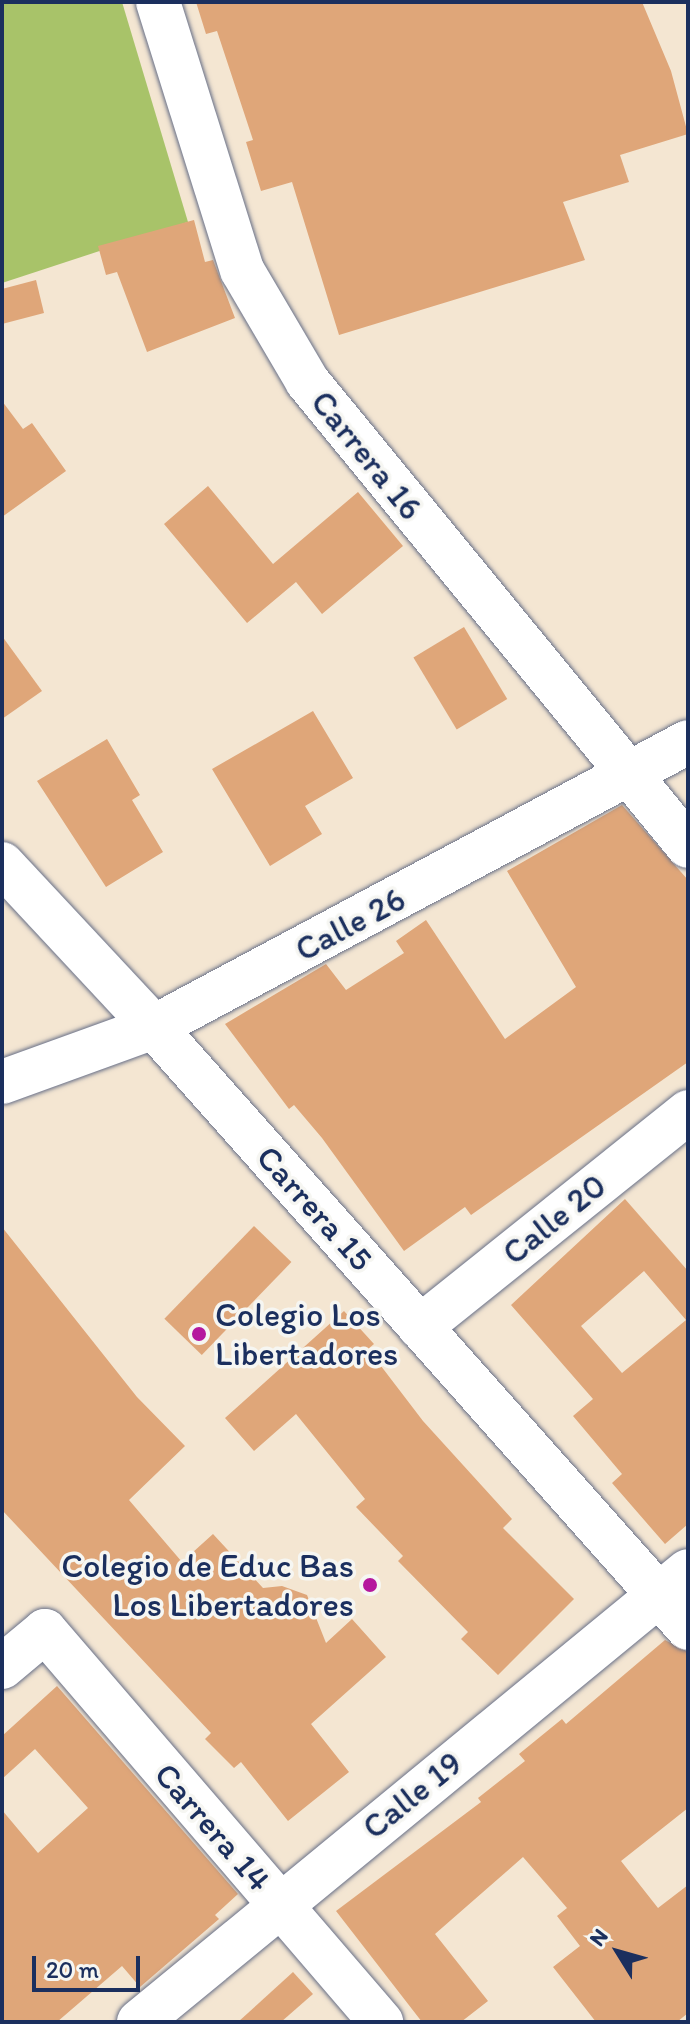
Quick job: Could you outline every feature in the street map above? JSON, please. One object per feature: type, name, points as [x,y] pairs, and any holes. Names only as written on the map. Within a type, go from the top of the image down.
[{"type":"street","name":"Carrera 16","points":[[158,2],[242,270],[307,381],[628,777],[688,846]]},
{"type":"street","name":"Calle 26","points":[[2,1082],[154,1027],[628,777],[688,742]]},
{"type":"street","name":"Carrera 15","points":[[2,864],[154,1027],[420,1327],[673,1583],[688,1628]]},
{"type":"street","name":"Calle 20","points":[[420,1327],[688,1112]]},
{"type":"street","name":"Calle 19","points":[[139,2022],[278,1903],[673,1583]]},
{"type":"street","name":"Carrera 14","points":[[2,1667],[45,1631],[381,2022]]},
{"type":"green space","points":[[2,2],[122,2],[188,222],[2,283]]},
{"type":"building","points":[[196,2],[642,2],[671,71],[688,134],[620,155],[629,182],[563,202],[585,260],[339,335],[292,182],[261,191],[246,142],[253,140],[217,31],[206,34]]},
{"type":"building","points":[[194,220],[205,262],[213,260],[235,318],[147,352],[117,272],[106,275],[98,246]]},
{"type":"building","points":[[36,280],[44,313],[2,324],[2,289]]},
{"type":"building","points":[[2,401],[23,429],[32,423],[66,471],[2,517]]},
{"type":"building","points":[[208,486],[273,564],[358,492],[403,546],[322,614],[296,582],[247,623],[164,524]]},
{"type":"building","points":[[464,627],[507,699],[457,729],[413,657]]},
{"type":"building","points":[[2,636],[42,691],[2,719]]},
{"type":"building","points":[[313,711],[353,778],[305,806],[322,834],[270,866],[212,769]]},
{"type":"building","points":[[107,739],[140,795],[132,800],[163,852],[106,887],[37,781]]},
{"type":"building","points":[[622,805],[688,880],[688,1062],[471,1215],[465,1207],[404,1251],[322,1138],[294,1105],[289,1109],[225,1024],[326,964],[346,990],[404,953],[396,941],[426,920],[505,1039],[576,987],[507,871]]},
{"type":"building","points":[[625,1199],[688,1271],[688,1524],[665,1544],[612,1483],[622,1474],[573,1416],[593,1399],[511,1305]],"holes":[[[644,1271],[686,1320],[622,1373],[581,1326]]]},
{"type":"building","points":[[254,1226],[291,1262],[202,1355],[164,1319]]},
{"type":"building","points":[[2,1227],[137,1397],[185,1446],[129,1500],[182,1562],[213,1534],[263,1588],[282,1586],[307,1595],[326,1643],[352,1619],[386,1657],[311,1724],[349,1772],[288,1821],[241,1762],[234,1768],[205,1739],[211,1733],[2,1510]]},
{"type":"building","points":[[344,1311],[374,1344],[368,1349],[423,1421],[512,1519],[503,1528],[574,1599],[498,1675],[461,1639],[468,1632],[398,1561],[403,1556],[356,1507],[365,1499],[296,1414],[254,1451],[225,1418]]},
{"type":"building","points":[[665,1640],[688,1652],[688,1808],[621,1861],[658,1908],[688,1885],[688,2013],[677,2022],[596,2022],[553,1967],[580,1946],[557,1916],[567,1908],[523,1857],[435,1934],[488,2001],[461,2022],[422,2022],[336,1911],[481,1802],[478,1798],[525,1761],[519,1754],[562,1719],[566,1724]]},
{"type":"building","points":[[57,1686],[238,1894],[215,1915],[219,1919],[140,1987],[122,1966],[57,2022],[2,2022],[2,1810],[38,1853],[88,1808],[35,1749],[2,1779],[2,1736]]},
{"type":"building","points":[[293,1972],[313,1994],[281,2022],[238,2022]]},
{"type":"place","name":"Colegio Los Libertadores","points":[[199,1334]]},
{"type":"place","name":"Colegio de Educ Bas Los Libertadores","points":[[370,1585]]}]
